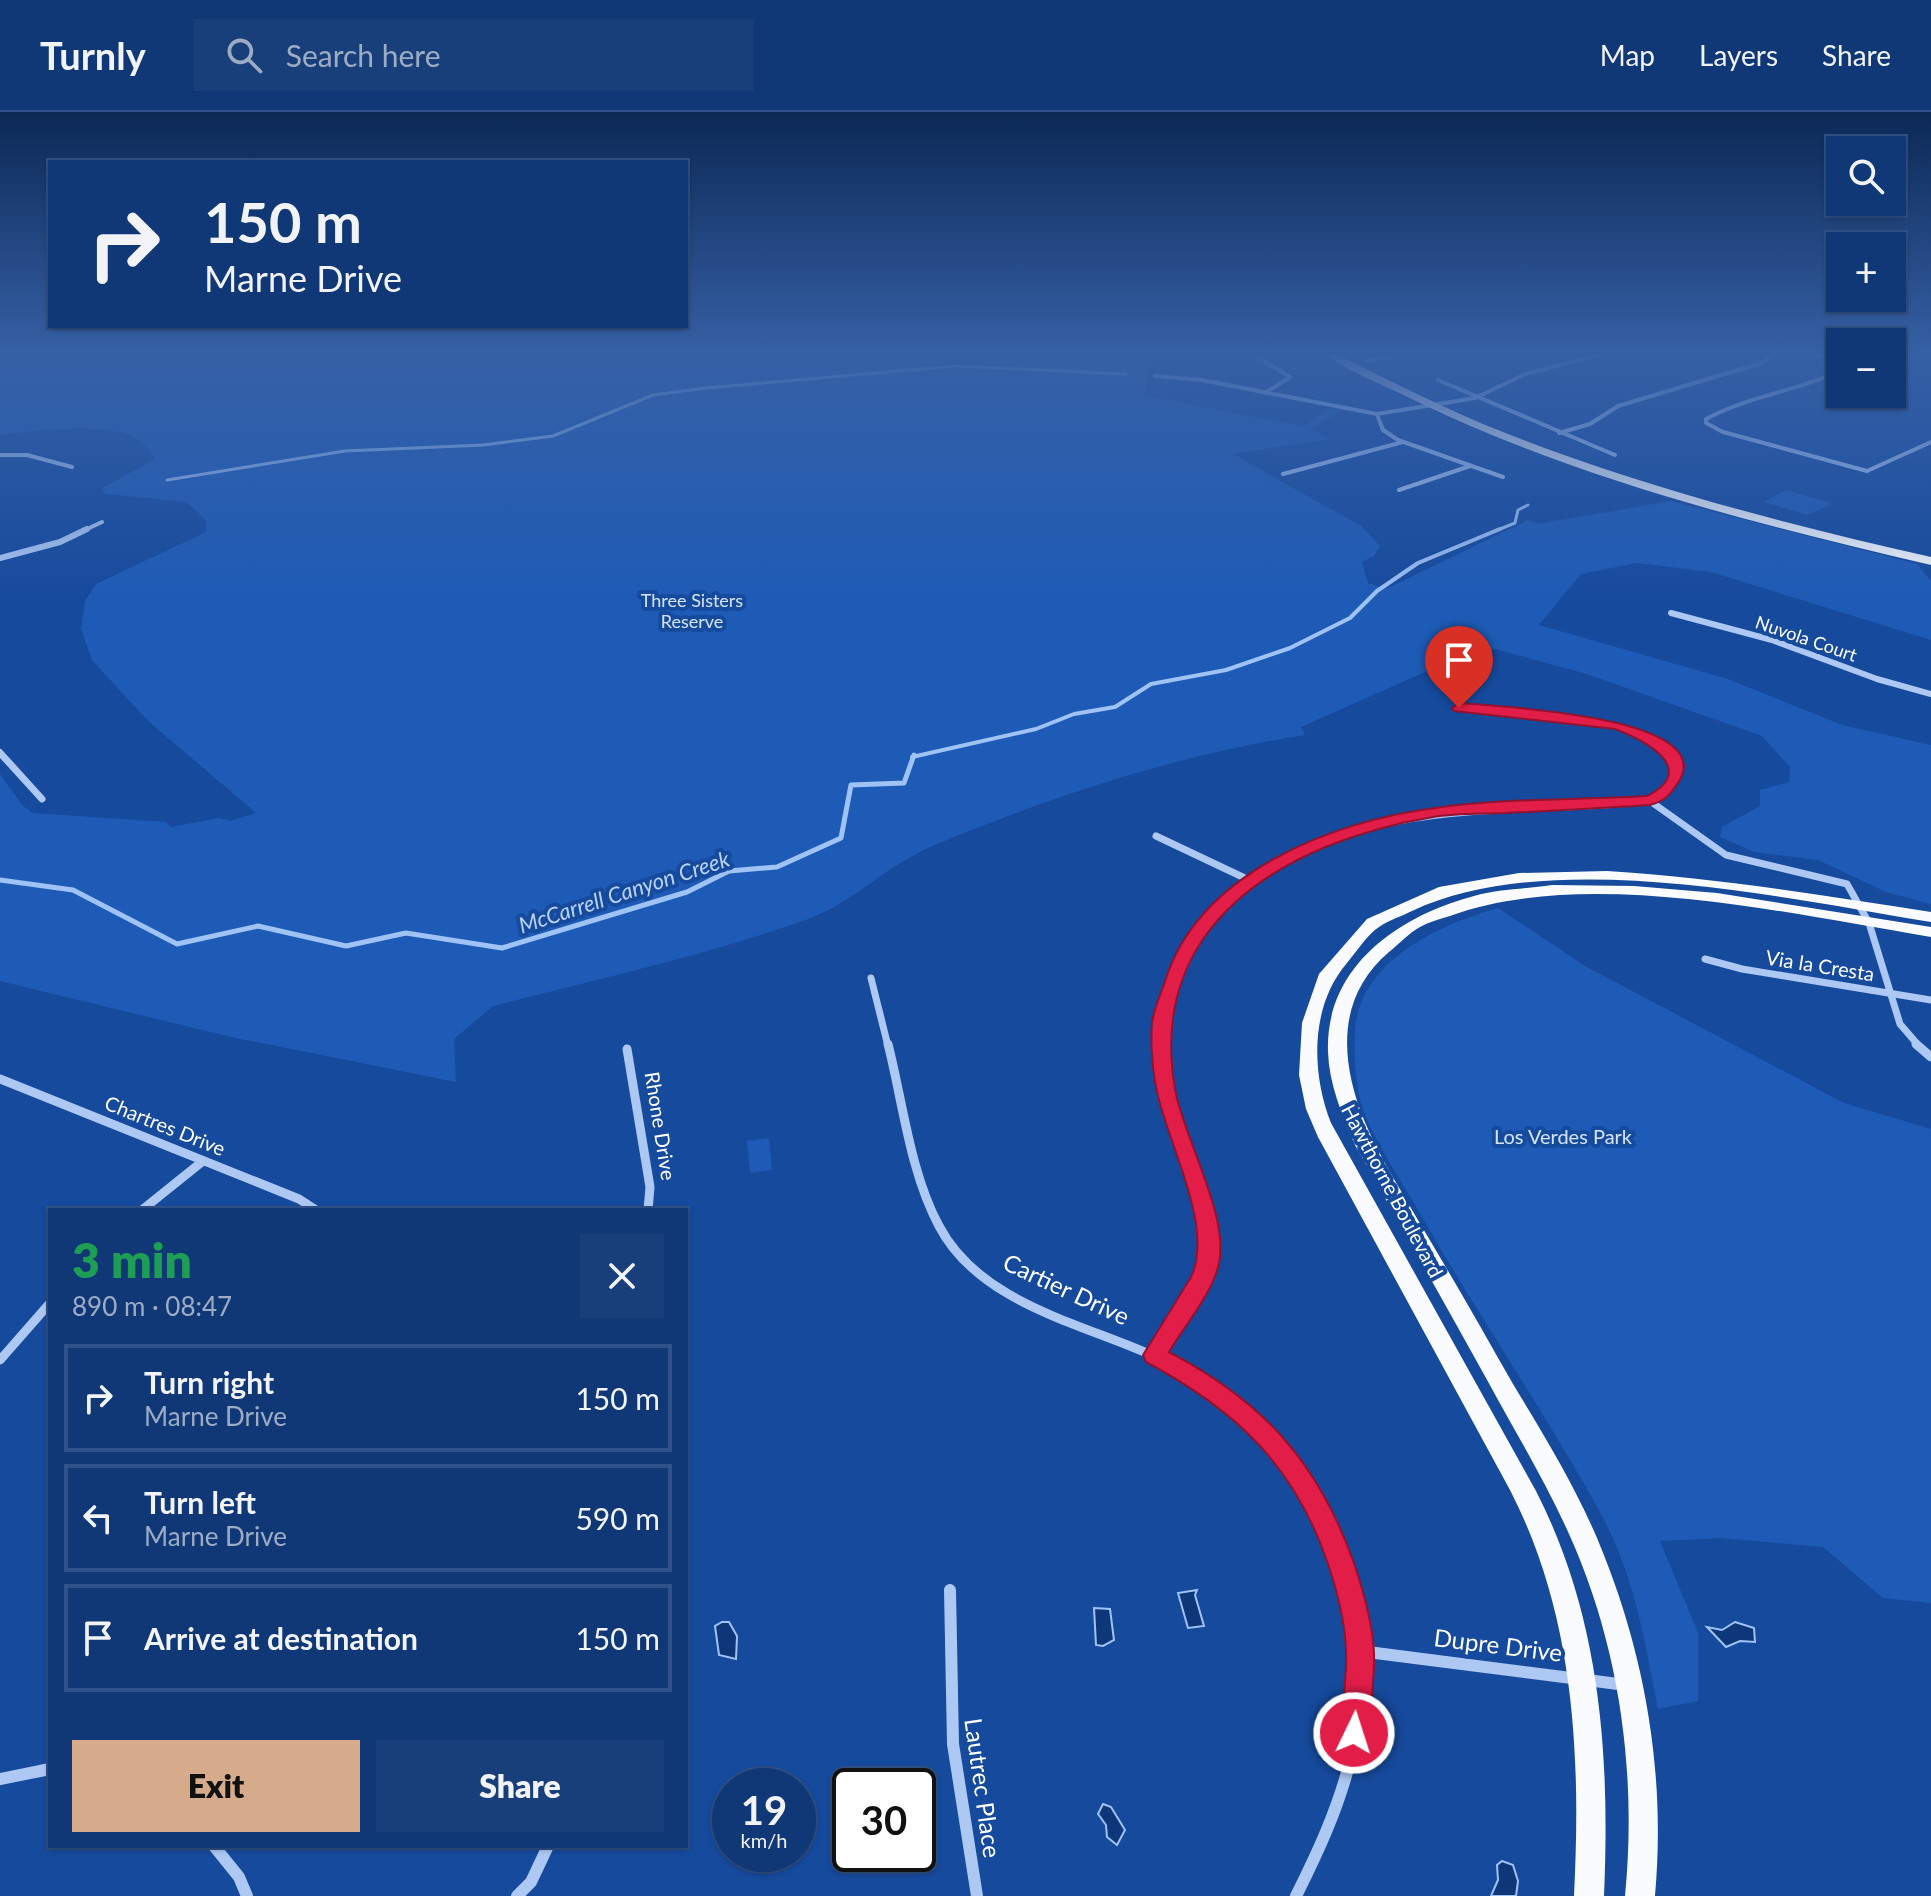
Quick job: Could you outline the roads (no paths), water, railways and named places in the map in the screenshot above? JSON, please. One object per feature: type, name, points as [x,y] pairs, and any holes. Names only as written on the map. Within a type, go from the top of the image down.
[{"type":"main road","points":[[1515,438],[1578,464],[1668,493],[1774,524],[1931,561]]},
{"type":"main road","points":[[1543,438],[1601,461],[1745,505],[1931,550]]},
{"type":"main road","points":[[1668,493],[1728,508],[1745,505]]},
{"type":"main road","name":"Hawthorne Boulevard","points":[[1589,1896],[1594,1819],[1577,1633],[1549,1548],[1510,1468],[1316,1108],[1308,1037],[1316,995],[1333,964],[1362,933],[1396,911],[1444,891],[1497,879],[1554,873],[1624,874],[1865,915],[1931,932]]},
{"type":"main road","name":"Hawthorne Boulevard","points":[[1640,1896],[1646,1858],[1643,1770],[1631,1686],[1591,1560],[1564,1494],[1365,1145],[1345,1102],[1337,1071],[1341,1008],[1354,979],[1373,954],[1426,919],[1495,896],[1552,888],[1607,887],[1865,915],[1931,917]]},
{"type":"main road","points":[[1323,982],[1329,992],[1320,1038],[1327,1045],[1338,1048]]},
{"type":"street","points":[[1397,438],[1503,477]]},
{"type":"street","points":[[1572,438],[1615,455]]},
{"type":"street","points":[[1746,438],[1867,471],[1931,442]]},
{"type":"street","points":[[1283,474],[1404,442]]},
{"type":"street","points":[[1921,446],[1931,449]]},
{"type":"street","points":[[0,455],[27,455],[72,467]]},
{"type":"street","points":[[1399,490],[1471,466]]},
{"type":"street","points":[[0,558],[60,542],[102,522]]},
{"type":"street","name":"Nuvola Court","points":[[1671,613],[1772,640],[1877,679],[1931,694]]},
{"type":"street","points":[[1154,1355],[1201,1280],[1208,1264],[1211,1238],[1167,1094],[1161,1023],[1170,986],[1189,944],[1221,904],[1249,880],[1318,844],[1434,812],[1650,801],[1670,786],[1676,764],[1669,753],[1641,734],[1599,721],[1459,708]]},
{"type":"street","points":[[0,752],[42,799]]},
{"type":"street","points":[[1650,801],[1726,855],[1847,884],[1865,915],[1900,1024],[1909,1038],[1931,1057]]},
{"type":"street","points":[[1156,836],[1249,880]]},
{"type":"street","name":"Via la Cresta","points":[[1705,959],[1742,969],[1931,1000]]},
{"type":"street","name":"Cartier Drive","points":[[871,978],[929,1208],[961,1257],[997,1286],[1154,1355],[1198,1379],[1276,1443],[1304,1480],[1328,1527],[1348,1585],[1360,1651],[1354,1733],[1342,1791],[1324,1840],[1296,1896]]},
{"type":"street","name":"Rhone Drive","points":[[627,1049],[650,1187],[648,1208]]},
{"type":"street","name":"Chartres Drive","points":[[1,1080],[299,1199],[313,1208]]},
{"type":"street","points":[[144,1208],[203,1161]]},
{"type":"street","points":[[0,1360],[48,1305]]},
{"type":"street","name":"Lautrec Place","points":[[950,1590],[946,1661],[951,1751],[960,1821],[977,1896]]},
{"type":"street","name":"Dupre Drive","points":[[1360,1651],[1631,1686]]},
{"type":"street","points":[[0,1779],[48,1769]]},
{"type":"street","points":[[216,1848],[239,1877],[247,1896]]},
{"type":"street","points":[[517,1896],[531,1882],[547,1848]]},
{"type":"waterway","points":[[167,480],[345,451],[483,445],[535,438]]},
{"type":"waterway","name":"McCarrell Canyon Creek","points":[[1500,529],[1515,523],[1518,510],[1528,505]]},
{"type":"waterway","name":"McCarrell Canyon Creek","points":[[913,757],[1036,729],[1074,714],[1115,707],[1151,684],[1226,670],[1290,648],[1350,618],[1377,591],[1418,563],[1500,529]]},
{"type":"waterway","name":"McCarrell Canyon Creek","points":[[1495,531],[1500,529]]},
{"type":"waterway","name":"McCarrell Canyon Creek","points":[[0,880],[73,890],[177,944],[258,926],[346,946],[406,933],[502,948],[687,892],[729,871],[777,867],[841,838],[851,785],[904,783],[913,757]]},
{"type":"park label","name":"Three Sisters Reserve","points":[[692,611]]},
{"type":"park label","name":"Los Verdes Park","points":[[1563,1137]]}]
